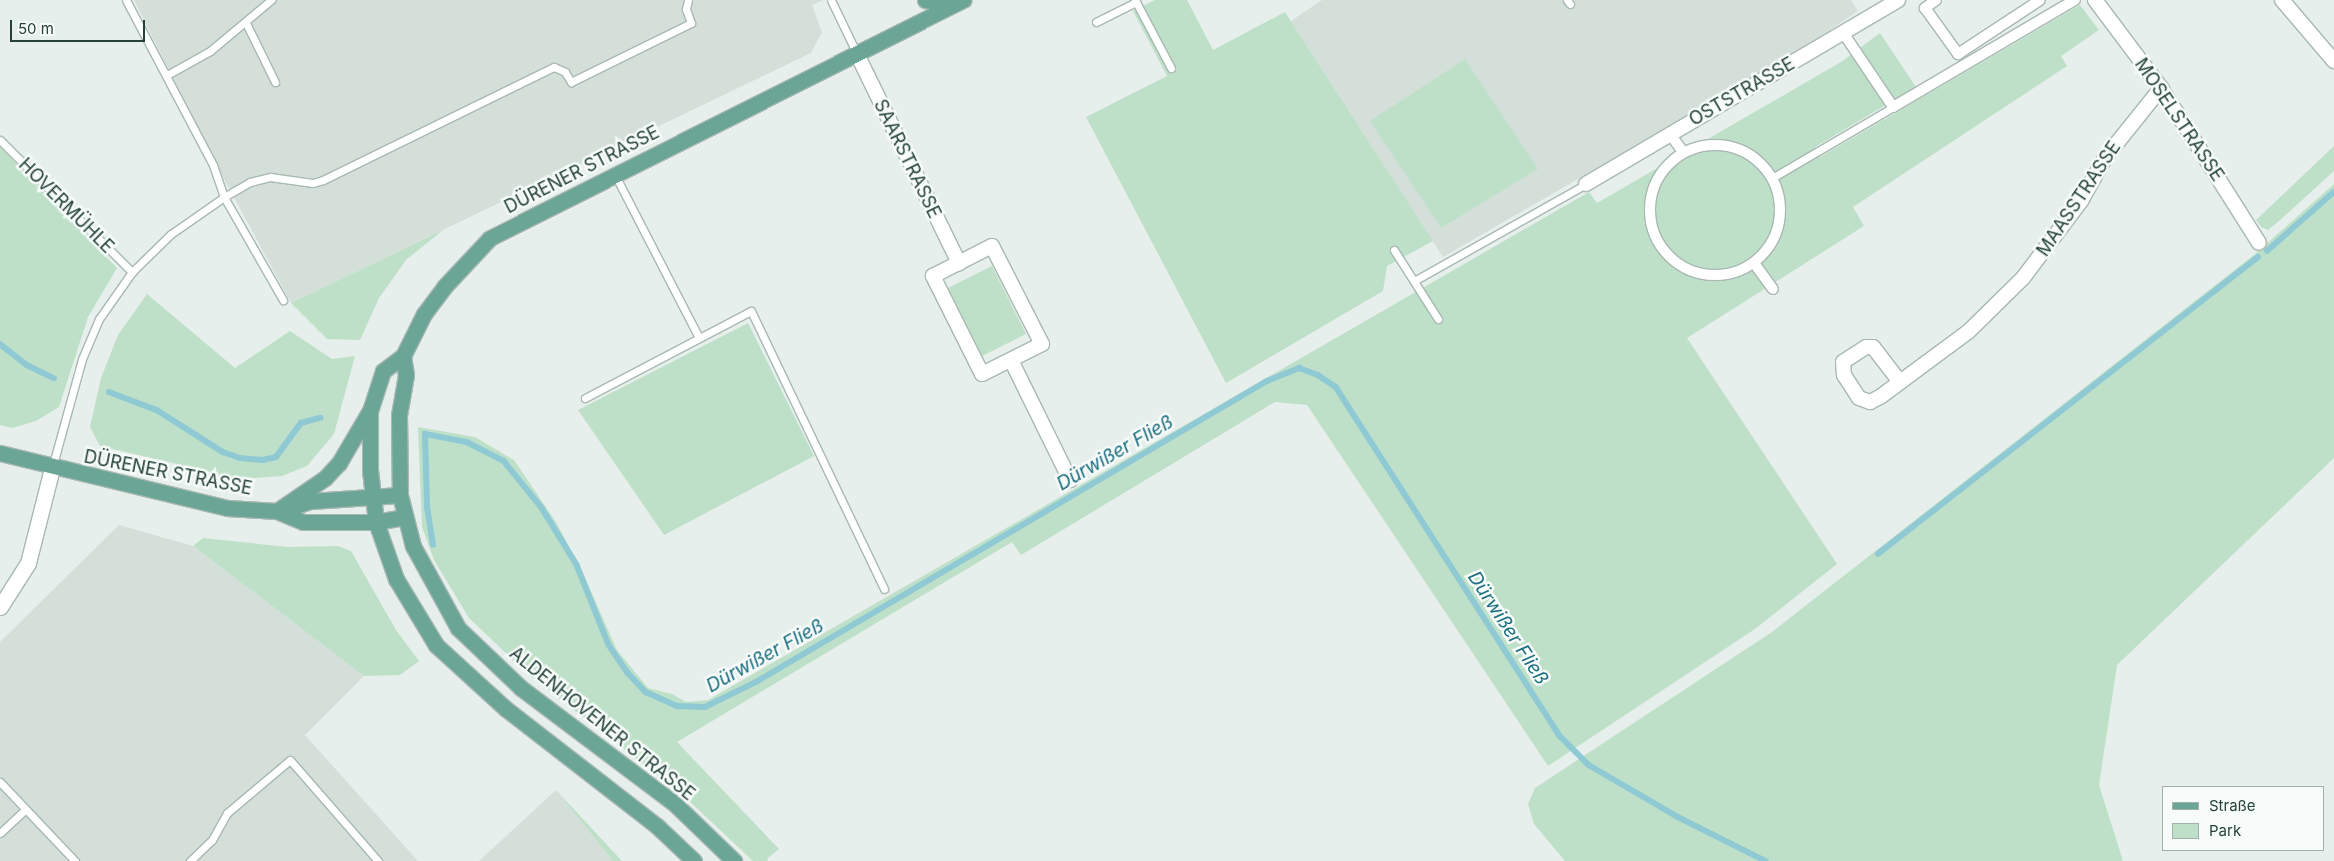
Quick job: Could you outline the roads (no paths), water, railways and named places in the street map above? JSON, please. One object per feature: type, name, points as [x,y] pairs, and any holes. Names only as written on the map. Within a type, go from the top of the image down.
[{"type":"main road","points":[[925,0],[958,2]]},
{"type":"main road","name":"DÜRENER STRASSE","points":[[372,499],[370,411],[383,371],[403,356],[424,314],[444,287],[490,238],[958,2]]},
{"type":"main road","name":"ALDENHOVENER STRASSE","points":[[403,356],[406,375],[399,415],[400,496],[404,517],[422,565],[458,628],[520,688],[676,805],[734,861]]},
{"type":"main road","points":[[277,511],[325,478],[339,463],[370,411]]},
{"type":"main road","name":"DÜRENER STRASSE","points":[[0,454],[52,468],[227,508],[277,511],[303,522],[376,522],[404,517]]},
{"type":"main road","name":"DÜRENER STRASSE","points":[[277,511],[311,501],[400,496]]},
{"type":"main road","points":[[372,499],[376,522],[396,579],[436,645],[506,709],[657,826],[694,861]]},
{"type":"street","name":"OSTSTRASSE","points":[[1586,184],[1844,34],[1898,0]]},
{"type":"street","points":[[1936,0],[1925,8],[1958,54],[2040,0]]},
{"type":"street","points":[[1844,34],[1893,107],[2075,0]]},
{"type":"street","name":"MOSELSTRASSE","points":[[2095,0],[2160,88],[2259,242]]},
{"type":"street","points":[[2282,0],[2334,61]]},
{"type":"street","points":[[1969,46],[1976,58]]},
{"type":"street","name":"SAARSTRASSE","points":[[857,54],[959,263]]},
{"type":"street","name":"MAASSTRASSE","points":[[1900,382],[1968,332],[2023,278],[2081,201],[2105,158],[2160,88]]},
{"type":"street","points":[[1670,134],[1682,152]]},
{"type":"street","points":[[1712,144],[1732,146],[1758,160],[1772,178],[1781,207],[1779,225],[1769,247],[1754,262],[1738,272],[1710,276],[1681,266],[1665,253],[1653,232],[1649,213],[1652,191],[1665,167],[1682,152],[1712,144]]},
{"type":"street","points":[[992,246],[1042,344],[982,374],[933,276],[959,263],[992,246]]},
{"type":"street","points":[[1754,262],[1773,289]]},
{"type":"street","points":[[1011,360],[1070,480]]},
{"type":"street","points":[[0,607],[28,563],[52,468]]},
{"type":"lane","points":[[126,0],[214,165],[224,197],[283,300]]},
{"type":"lane","points":[[167,75],[210,51],[246,24],[271,0]]},
{"type":"lane","points":[[52,468],[82,359],[99,319],[132,272],[171,234],[224,197],[250,182],[270,177],[313,183],[323,180],[554,67],[565,72],[571,82],[692,23],[686,9],[688,0]]},
{"type":"lane","points":[[831,0],[857,54]]},
{"type":"lane","points":[[1096,22],[1136,1],[1171,68]]},
{"type":"lane","points":[[246,24],[275,82]]},
{"type":"lane","points":[[1772,178],[1893,107]]},
{"type":"lane","name":"HOVERMÜHLE","points":[[0,140],[132,272]]},
{"type":"lane","points":[[615,175],[699,338]]},
{"type":"lane","points":[[1414,281],[1586,184]]},
{"type":"lane","points":[[1394,250],[1438,319]]},
{"type":"lane","points":[[585,398],[751,311],[884,589]]},
{"type":"lane","points":[[190,861],[212,840],[227,813],[290,760],[378,861]]},
{"type":"lane","points":[[0,782],[75,861]]},
{"type":"lane","points":[[0,833],[26,809]]},
{"type":"waterway","points":[[2267,251],[2334,192]]},
{"type":"waterway","points":[[1878,554],[2258,257]]},
{"type":"waterway","points":[[0,344],[27,365],[54,378]]},
{"type":"waterway","name":"Dürwißer Fließ","points":[[433,545],[427,506],[425,434],[467,442],[504,461],[542,508],[577,565],[609,645],[628,673],[646,692],[678,706],[705,707],[756,682],[1267,381],[1299,368],[1318,375],[1336,387],[1560,736],[1589,765],[1678,817],[1766,861]]},
{"type":"waterway","points":[[109,392],[157,410],[223,452],[240,458],[263,460],[276,457],[301,423],[320,418]]}]
